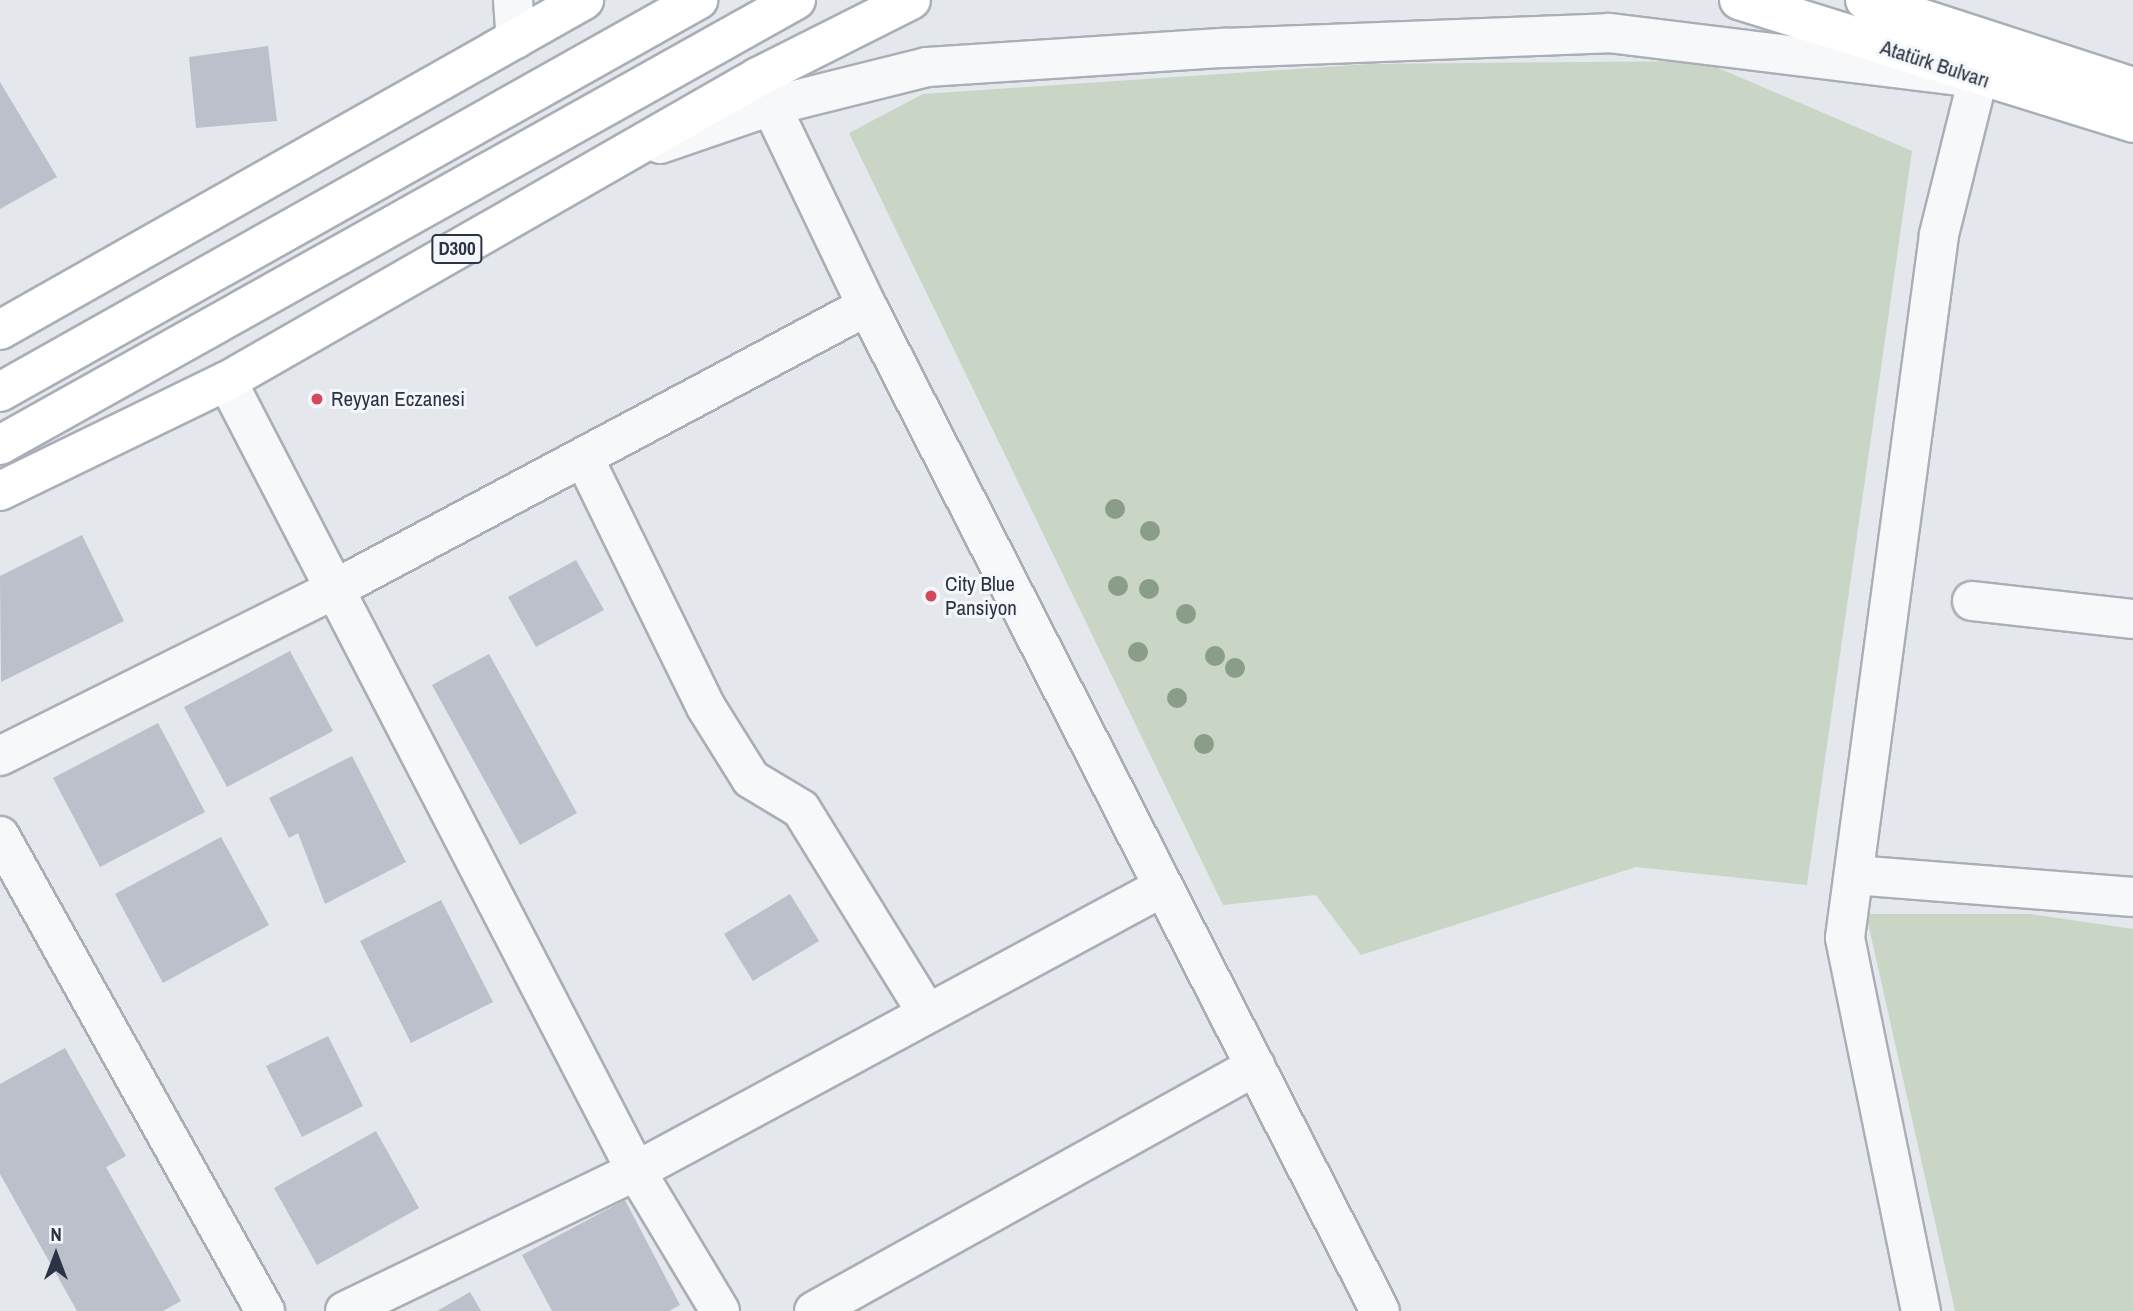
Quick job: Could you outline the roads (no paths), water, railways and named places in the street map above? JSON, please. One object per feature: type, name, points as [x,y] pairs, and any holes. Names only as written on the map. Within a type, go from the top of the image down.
[{"type":"main road","points":[[0,330],[584,0]]},
{"type":"main road","points":[[0,392],[698,0]]},
{"type":"main road","points":[[0,445],[796,0]]},
{"type":"main road","name":"D300","points":[[0,491],[227,381],[614,159],[764,92],[911,0]]},
{"type":"main road","name":"Atatürk Bulvarı","points":[[1739,0],[1978,78],[2133,123]]},
{"type":"main road","name":"Atatürk Bulvarı","points":[[1865,0],[2133,87]]},
{"type":"street","points":[[513,0],[516,38]]},
{"type":"street","points":[[1372,1308],[1256,1066],[867,306],[764,92],[927,67],[1609,33],[1978,78],[1939,235],[1845,938],[1921,1311]]},
{"type":"street","points":[[0,756],[331,591],[867,306]]},
{"type":"street","points":[[227,381],[331,591],[636,1171],[720,1311]]},
{"type":"street","points":[[584,458],[706,707],[751,779],[801,809],[926,1011]]},
{"type":"street","points":[[1972,601],[2133,619]]},
{"type":"street","points":[[0,836],[265,1311]]},
{"type":"street","points":[[1854,875],[2133,897]]},
{"type":"street","points":[[345,1311],[636,1171],[926,1011],[1163,887]]},
{"type":"street","points":[[814,1311],[1256,1066]]},
{"type":"place","name":"Reyyan Eczanesi","points":[[317,399]]},
{"type":"place","name":"City Blue Pansiyon","points":[[931,596]]}]
